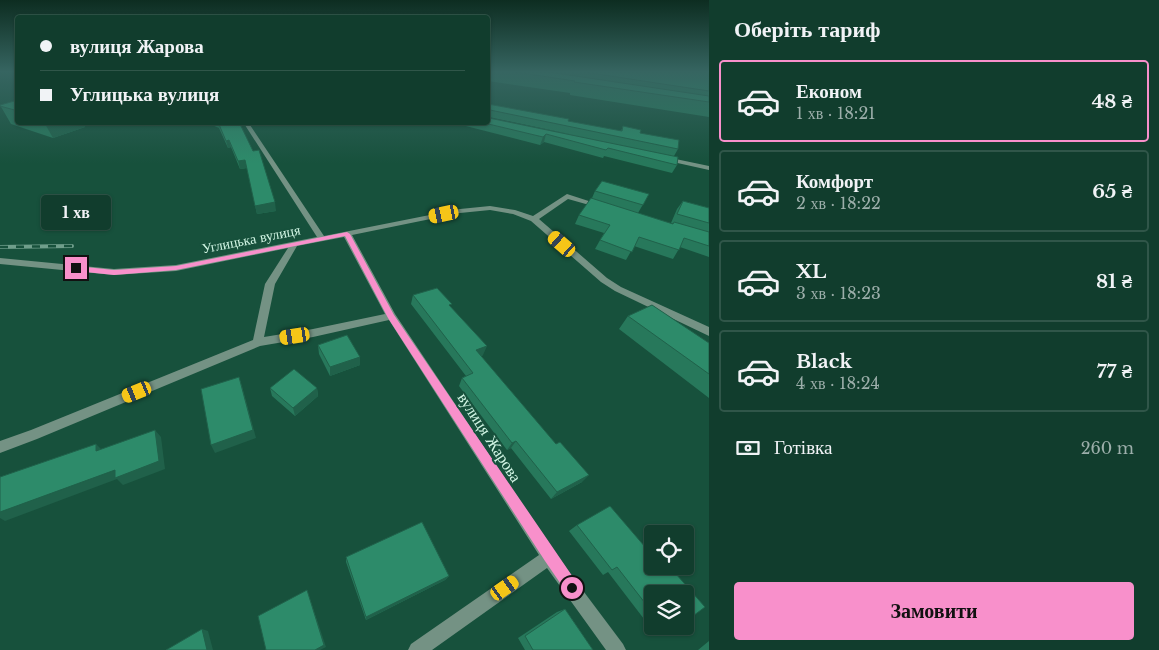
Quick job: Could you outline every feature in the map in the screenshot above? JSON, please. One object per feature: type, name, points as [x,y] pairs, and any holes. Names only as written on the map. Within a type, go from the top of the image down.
[{"type":"street","points":[[248,125],[322,239]]},
{"type":"street","points":[[661,158],[709,168]]},
{"type":"street","points":[[534,219],[567,196],[605,208]]},
{"type":"street","name":"Углицька вулиця","points":[[0,261],[114,272],[176,268],[460,211],[490,208],[515,212],[534,219],[604,280],[618,289],[709,332]]},
{"type":"street","name":"вулиця Жарова","points":[[347,234],[391,316],[550,557],[617,650]]},
{"type":"street","points":[[258,342],[270,284],[294,245]]},
{"type":"street","points":[[0,446],[33,435],[258,342],[313,333],[391,316]]},
{"type":"street","points":[[417,650],[550,557]]},
{"type":"building","points":[[15,102],[15,110],[0,106]]},
{"type":"building","points":[[490,104],[622,131],[623,126],[641,130],[640,133],[679,140],[678,149],[490,110]]},
{"type":"building","points":[[490,118],[678,157],[677,165],[608,148],[606,150],[546,134],[543,137],[490,124]]},
{"type":"building","points":[[219,125],[240,125],[253,151],[259,150],[275,202],[255,206],[245,160],[238,161],[229,140],[226,141]]},
{"type":"building","points":[[602,181],[649,194],[643,205],[595,191]]},
{"type":"building","points":[[591,198],[673,224],[674,222],[709,232],[709,246],[684,238],[679,250],[639,237],[632,252],[600,240],[610,225],[579,215]]},
{"type":"building","points":[[683,201],[709,208],[709,223],[677,214]]},
{"type":"building","points":[[437,288],[452,304],[449,305],[487,346],[476,350],[556,444],[560,442],[589,475],[557,492],[516,441],[512,443],[462,378],[473,373],[413,295]]},
{"type":"building","points":[[652,305],[709,343],[709,374],[628,316]]},
{"type":"building","points":[[347,335],[360,357],[330,367],[318,345]]},
{"type":"building","points":[[294,369],[317,388],[293,408],[270,388]]},
{"type":"building","points":[[239,377],[253,430],[211,445],[201,389]]},
{"type":"building","points":[[155,430],[159,461],[115,478],[115,470],[0,512],[0,477],[96,444],[96,451]]},
{"type":"building","points":[[610,506],[644,546],[644,575],[677,575],[686,585],[644,585],[644,602],[617,567],[612,570],[577,525]]},
{"type":"building","points":[[422,522],[449,576],[366,617],[346,557]]},
{"type":"building","points":[[307,590],[324,645],[315,650],[266,650],[258,616]]},
{"type":"building","points":[[694,594],[705,607],[694,615]]},
{"type":"building","points":[[565,609],[593,650],[533,650],[525,636]]},
{"type":"building","points":[[202,629],[207,650],[166,650]]},
{"type":"railway","points":[[0,247],[72,246]]},
{"type":"route","points":[[76,268],[114,272],[176,268],[347,234],[391,316],[572,588]]}]
